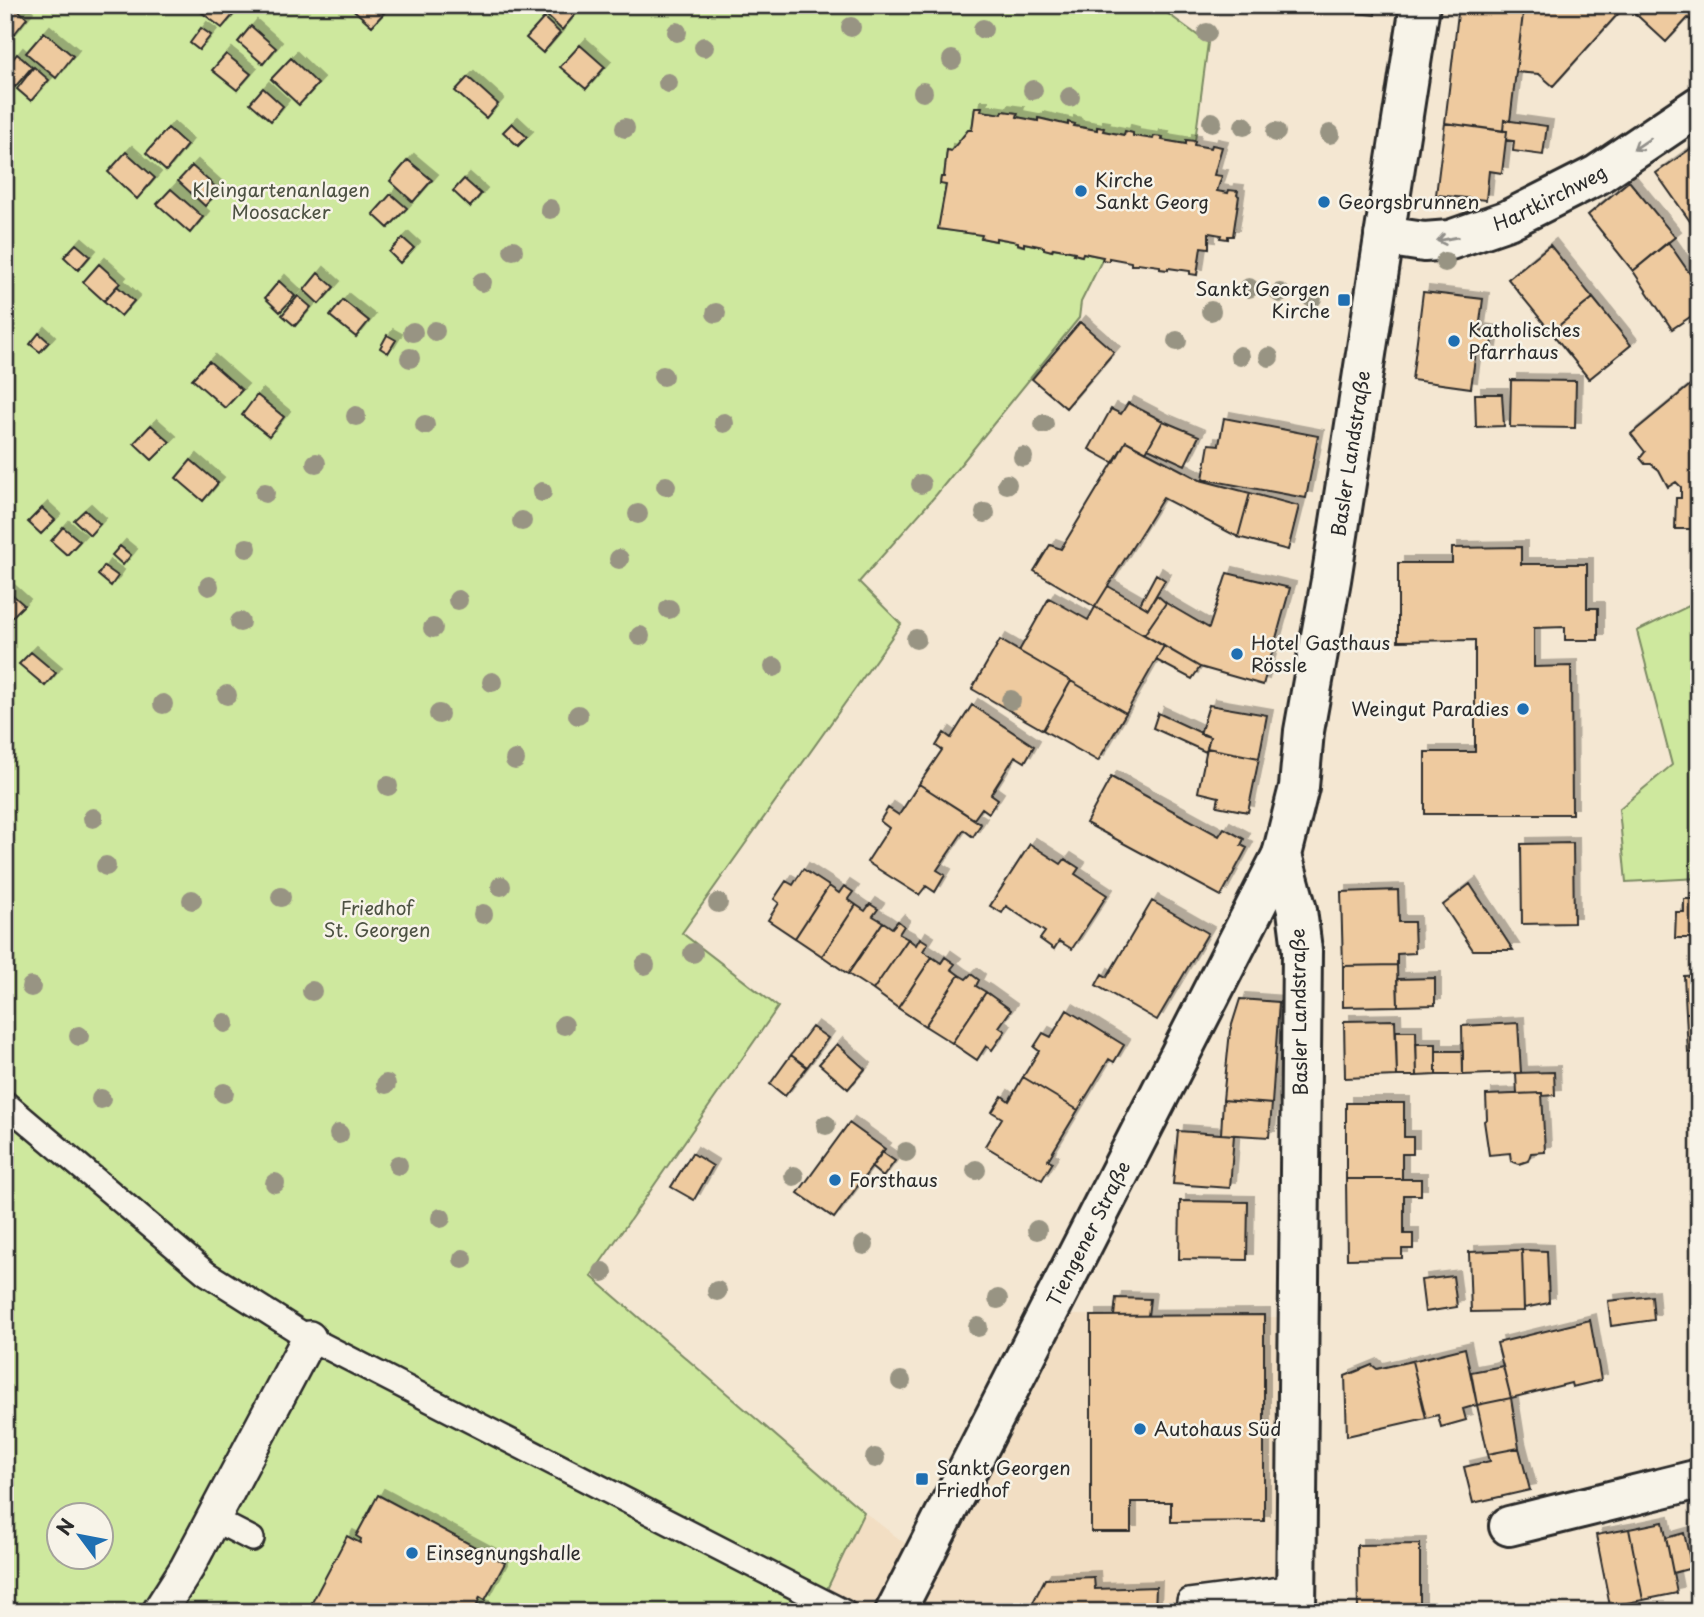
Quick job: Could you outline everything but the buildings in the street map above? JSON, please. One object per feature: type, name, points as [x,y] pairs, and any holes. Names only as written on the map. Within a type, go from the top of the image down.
[{"type":"street","name":"Basler Landstraße","points":[[1296,1599],[1302,950],[1297,910],[1282,855],[1300,787],[1304,731],[1331,580],[1420,5]]},
{"type":"street","name":"Hartkirchweg","points":[[1384,236],[1424,242],[1450,240],[1508,220],[1597,175],[1699,106]]},
{"type":"street","name":"Tiengener Straße","points":[[895,1612],[1243,936],[1282,855]]},
{"type":"street","points":[[159,1612],[187,1568],[309,1338]]},
{"type":"street","points":[[1508,1526],[1699,1479]]},
{"type":"lane","points":[[5,1103],[206,1273],[309,1338],[844,1612]]},
{"type":"lane","points":[[213,1519],[252,1539]]},
{"type":"lane","points":[[1189,1612],[1189,1601],[1296,1599]]},
{"type":"shaded area","points":[[1067,1315],[1283,1317],[1280,1612],[816,1612],[864,1512],[940,1570]]},
{"type":"green space","points":[[5,5],[1156,5],[1208,43],[1195,141],[1186,140],[1186,144],[1162,140],[1162,137],[1154,136],[1153,139],[1125,132],[1124,135],[1103,131],[1103,128],[1097,130],[1039,118],[1038,121],[1017,117],[1017,113],[981,111],[981,107],[975,107],[972,130],[951,151],[947,150],[944,177],[941,177],[940,183],[946,185],[939,229],[982,235],[982,238],[995,241],[996,238],[1018,242],[1018,245],[1023,246],[1024,243],[1052,251],[1053,248],[1075,252],[1074,254],[1081,256],[1083,253],[1103,257],[1081,302],[1079,318],[936,495],[859,582],[901,624],[682,933],[778,1007],[591,1276],[864,1512],[816,1612],[5,1612]]},
{"type":"green space","points":[[1699,601],[1699,878],[1626,882],[1619,809],[1672,765],[1637,631]]},
{"type":"place","name":"Kirche Sankt Georg","points":[[1081,191]]},
{"type":"place","name":"Georgsbrunnen","points":[[1324,202]]},
{"type":"place","name":"Sankt Georgen Kirche","points":[[1344,300]]},
{"type":"place","name":"Katholisches Pfarrhaus","points":[[1454,341]]},
{"type":"place","name":"Hotel Gasthaus Rössle","points":[[1237,654]]},
{"type":"place","name":"Weingut Paradies","points":[[1523,709]]},
{"type":"place","name":"Forsthaus","points":[[835,1180]]},
{"type":"place","name":"Autohaus Süd","points":[[1140,1429]]},
{"type":"place","name":"Sankt Georgen Friedhof","points":[[922,1479]]},
{"type":"place","name":"Einsegnungshalle","points":[[412,1553]]},
{"type":"park label","name":"Kleingartenanlagen Moosacker","points":[[281,201]]},
{"type":"park label","name":"Friedhof St. Georgen","points":[[377,919]]}]
